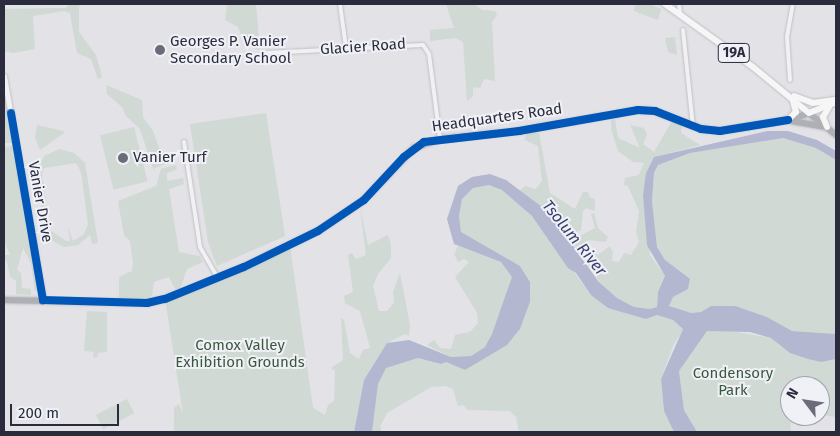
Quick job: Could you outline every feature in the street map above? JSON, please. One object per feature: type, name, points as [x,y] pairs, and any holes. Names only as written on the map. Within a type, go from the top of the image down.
[{"type":"main road","name":"19A","points":[[665,4],[680,13],[788,94],[810,113]]},
{"type":"main road","points":[[788,94],[812,102],[835,102]]},
{"type":"main road","points":[[788,94],[796,108],[788,120],[827,128]]},
{"type":"main road","points":[[835,102],[810,113],[836,135]]},
{"type":"main road","points":[[827,128],[823,117],[835,102]]},
{"type":"main road","name":"Headquarters Road","points":[[4,300],[157,302],[218,278],[290,246],[334,222],[364,200],[414,148],[440,139],[518,131],[638,110],[655,111],[693,126],[720,131],[788,120],[810,113]]},
{"type":"street","points":[[340,4],[346,48]]},
{"type":"street","points":[[679,4],[680,13]]},
{"type":"street","points":[[790,80],[787,37],[793,4]]},
{"type":"street","points":[[683,30],[693,126]]},
{"type":"street","name":"Glacier Road","points":[[266,54],[423,45],[429,54],[440,139]]},
{"type":"street","name":"Vanier Drive","points":[[4,76],[43,300]]},
{"type":"street","points":[[184,142],[200,247],[218,278]]},
{"type":"green space","points":[[69,4],[82,4],[79,7],[79,32],[96,55],[102,77],[98,79],[91,59],[77,53],[70,13],[64,11],[33,16],[35,49],[13,53],[4,51],[4,9],[66,8]]},
{"type":"green space","points":[[227,4],[256,4],[260,50],[253,48],[251,40],[243,40],[238,27],[225,20]]},
{"type":"green space","points":[[446,4],[474,4],[482,10],[495,11],[497,15],[492,22],[495,81],[484,79],[480,88],[473,87],[473,96],[467,101],[463,42],[455,38],[430,41],[430,30],[454,28]]},
{"type":"green space","points":[[635,4],[650,4],[661,9],[658,20],[634,11]]},
{"type":"green space","points":[[675,37],[677,55],[668,52],[665,38]]},
{"type":"green space","points":[[106,85],[142,100],[143,117],[153,131],[165,164],[153,169],[140,129],[125,115],[123,108],[107,94]]},
{"type":"green space","points":[[4,90],[13,143],[4,143]]},
{"type":"green space","points":[[266,113],[285,236],[217,266],[208,242],[190,124]]},
{"type":"green space","points":[[615,119],[618,138],[640,148],[630,125],[644,128],[647,134],[643,144],[654,152],[672,121],[682,125],[681,133],[700,145],[654,157],[646,173],[650,255],[665,276],[658,292],[657,307],[650,309],[634,307],[617,298],[599,281],[564,229],[550,213],[519,191],[525,186],[536,189],[542,181],[538,146],[525,140],[526,133],[539,133],[550,193],[575,209],[583,192],[588,192],[590,198],[595,199],[595,211],[586,208],[583,211],[581,230],[574,233],[580,236],[595,228],[591,214],[594,213],[598,228],[608,237],[606,242],[588,240],[583,247],[598,255],[610,246],[613,252],[612,261],[619,262],[624,253],[631,255],[639,242],[636,231],[639,211],[628,186],[624,185],[625,178],[639,175],[644,163],[633,162],[618,151],[611,129],[611,120]]},
{"type":"green space","points":[[37,125],[63,131],[64,133],[40,150],[35,138]]},
{"type":"green space","name":"Vanier Turf","points":[[134,127],[148,181],[114,190],[100,135]]},
{"type":"green space","points":[[783,138],[816,148],[836,160],[836,334],[792,331],[767,317],[711,306],[701,312],[691,313],[669,307],[673,297],[688,289],[690,280],[665,260],[657,247],[652,201],[654,173],[658,165],[690,153]]},
{"type":"green space","points":[[15,146],[38,289],[35,292],[31,263],[23,248],[17,270],[21,273],[22,288],[31,289],[31,295],[16,294],[16,281],[10,277],[7,261],[4,259],[4,255],[10,255],[4,240],[4,147]]},
{"type":"green space","points":[[60,149],[74,153],[85,163],[98,243],[92,244],[90,235],[78,245],[64,247],[53,241],[45,231],[36,172],[44,156]],"holes":[[[76,163],[81,172],[88,224],[84,234],[73,241],[68,227],[70,241],[66,241],[50,230],[42,175],[44,168]]]},
{"type":"green space","points":[[176,165],[177,169],[167,173],[167,181],[183,178],[184,184],[169,189],[179,252],[199,256],[203,262],[187,269],[180,289],[175,289],[169,277],[154,282],[152,295],[147,300],[119,299],[119,277],[132,271],[133,263],[130,241],[124,235],[118,201],[156,186],[161,169]]},
{"type":"green space","points":[[489,185],[502,190],[532,216],[591,295],[646,319],[657,315],[673,320],[683,329],[673,346],[661,379],[664,411],[674,432],[519,432],[516,417],[510,411],[468,410],[463,405],[458,406],[453,389],[445,386],[431,387],[387,413],[380,427],[382,432],[372,432],[378,384],[386,368],[418,358],[441,364],[446,362],[465,370],[514,337],[520,329],[530,302],[530,282],[520,266],[461,232],[459,216],[462,199],[473,188]]},
{"type":"green space","name":"Comox Valley Exhibition Grounds","points":[[360,207],[368,245],[388,235],[391,244],[391,258],[378,274],[373,286],[379,311],[387,311],[394,303],[393,292],[400,273],[410,325],[409,336],[405,334],[387,343],[364,380],[354,432],[174,432],[174,408],[179,404],[183,414],[165,299],[290,246],[313,408],[325,415],[328,405],[334,401],[335,371],[331,368],[343,360],[341,318],[344,320],[350,353],[359,359],[363,350],[370,348],[360,311],[345,303],[344,296],[353,292],[348,255],[352,253],[356,259],[366,255]]},
{"type":"green space","points":[[458,246],[501,262],[513,277],[492,334],[485,347],[471,356],[451,357],[427,345],[434,340],[440,348],[451,349],[455,335],[470,332],[478,323],[477,313],[455,277],[469,262],[464,259],[458,262],[454,254]]},
{"type":"green space","points":[[87,311],[107,312],[107,352],[98,353],[97,357],[93,358],[94,352],[84,351]]},
{"type":"green space","name":"Condensory Park","points":[[718,329],[771,338],[790,353],[821,362],[836,359],[836,417],[830,416],[830,376],[780,376],[780,426],[790,426],[791,432],[697,432],[684,410],[679,371],[707,331]]},
{"type":"green space","points":[[127,399],[134,413],[103,429],[96,415]]},
{"type":"water","name":"Tsolum River","points":[[767,131],[788,131],[817,140],[836,151],[836,160],[816,148],[783,138],[690,153],[658,165],[654,173],[652,201],[657,247],[665,260],[690,279],[688,289],[673,297],[669,306],[691,313],[701,312],[711,306],[735,306],[767,317],[792,331],[836,334],[836,359],[821,362],[808,359],[790,353],[771,338],[750,332],[707,331],[679,371],[684,410],[697,432],[674,432],[664,411],[661,379],[683,329],[673,320],[657,315],[646,319],[608,308],[591,295],[576,273],[568,268],[532,216],[502,190],[489,185],[473,188],[462,199],[459,216],[461,232],[520,266],[530,282],[530,302],[520,329],[507,345],[465,370],[446,362],[441,364],[418,358],[386,368],[378,384],[372,432],[354,432],[364,380],[387,343],[409,340],[451,357],[471,356],[485,347],[492,334],[512,277],[501,262],[454,244],[447,219],[458,186],[472,177],[490,174],[506,180],[550,213],[598,281],[617,298],[634,307],[650,309],[657,307],[658,292],[665,276],[647,245],[643,195],[646,173],[654,157]]},
{"type":"cycle path","points":[[11,113],[43,300],[147,303],[165,299],[244,267],[318,231],[364,200],[404,157],[424,142],[519,131],[638,110],[655,111],[701,129],[720,131],[788,120]]},
{"type":"place","name":"Georges P. Vanier Secondary School","points":[[160,50]]},
{"type":"place","name":"Vanier Turf","points":[[123,158]]}]
